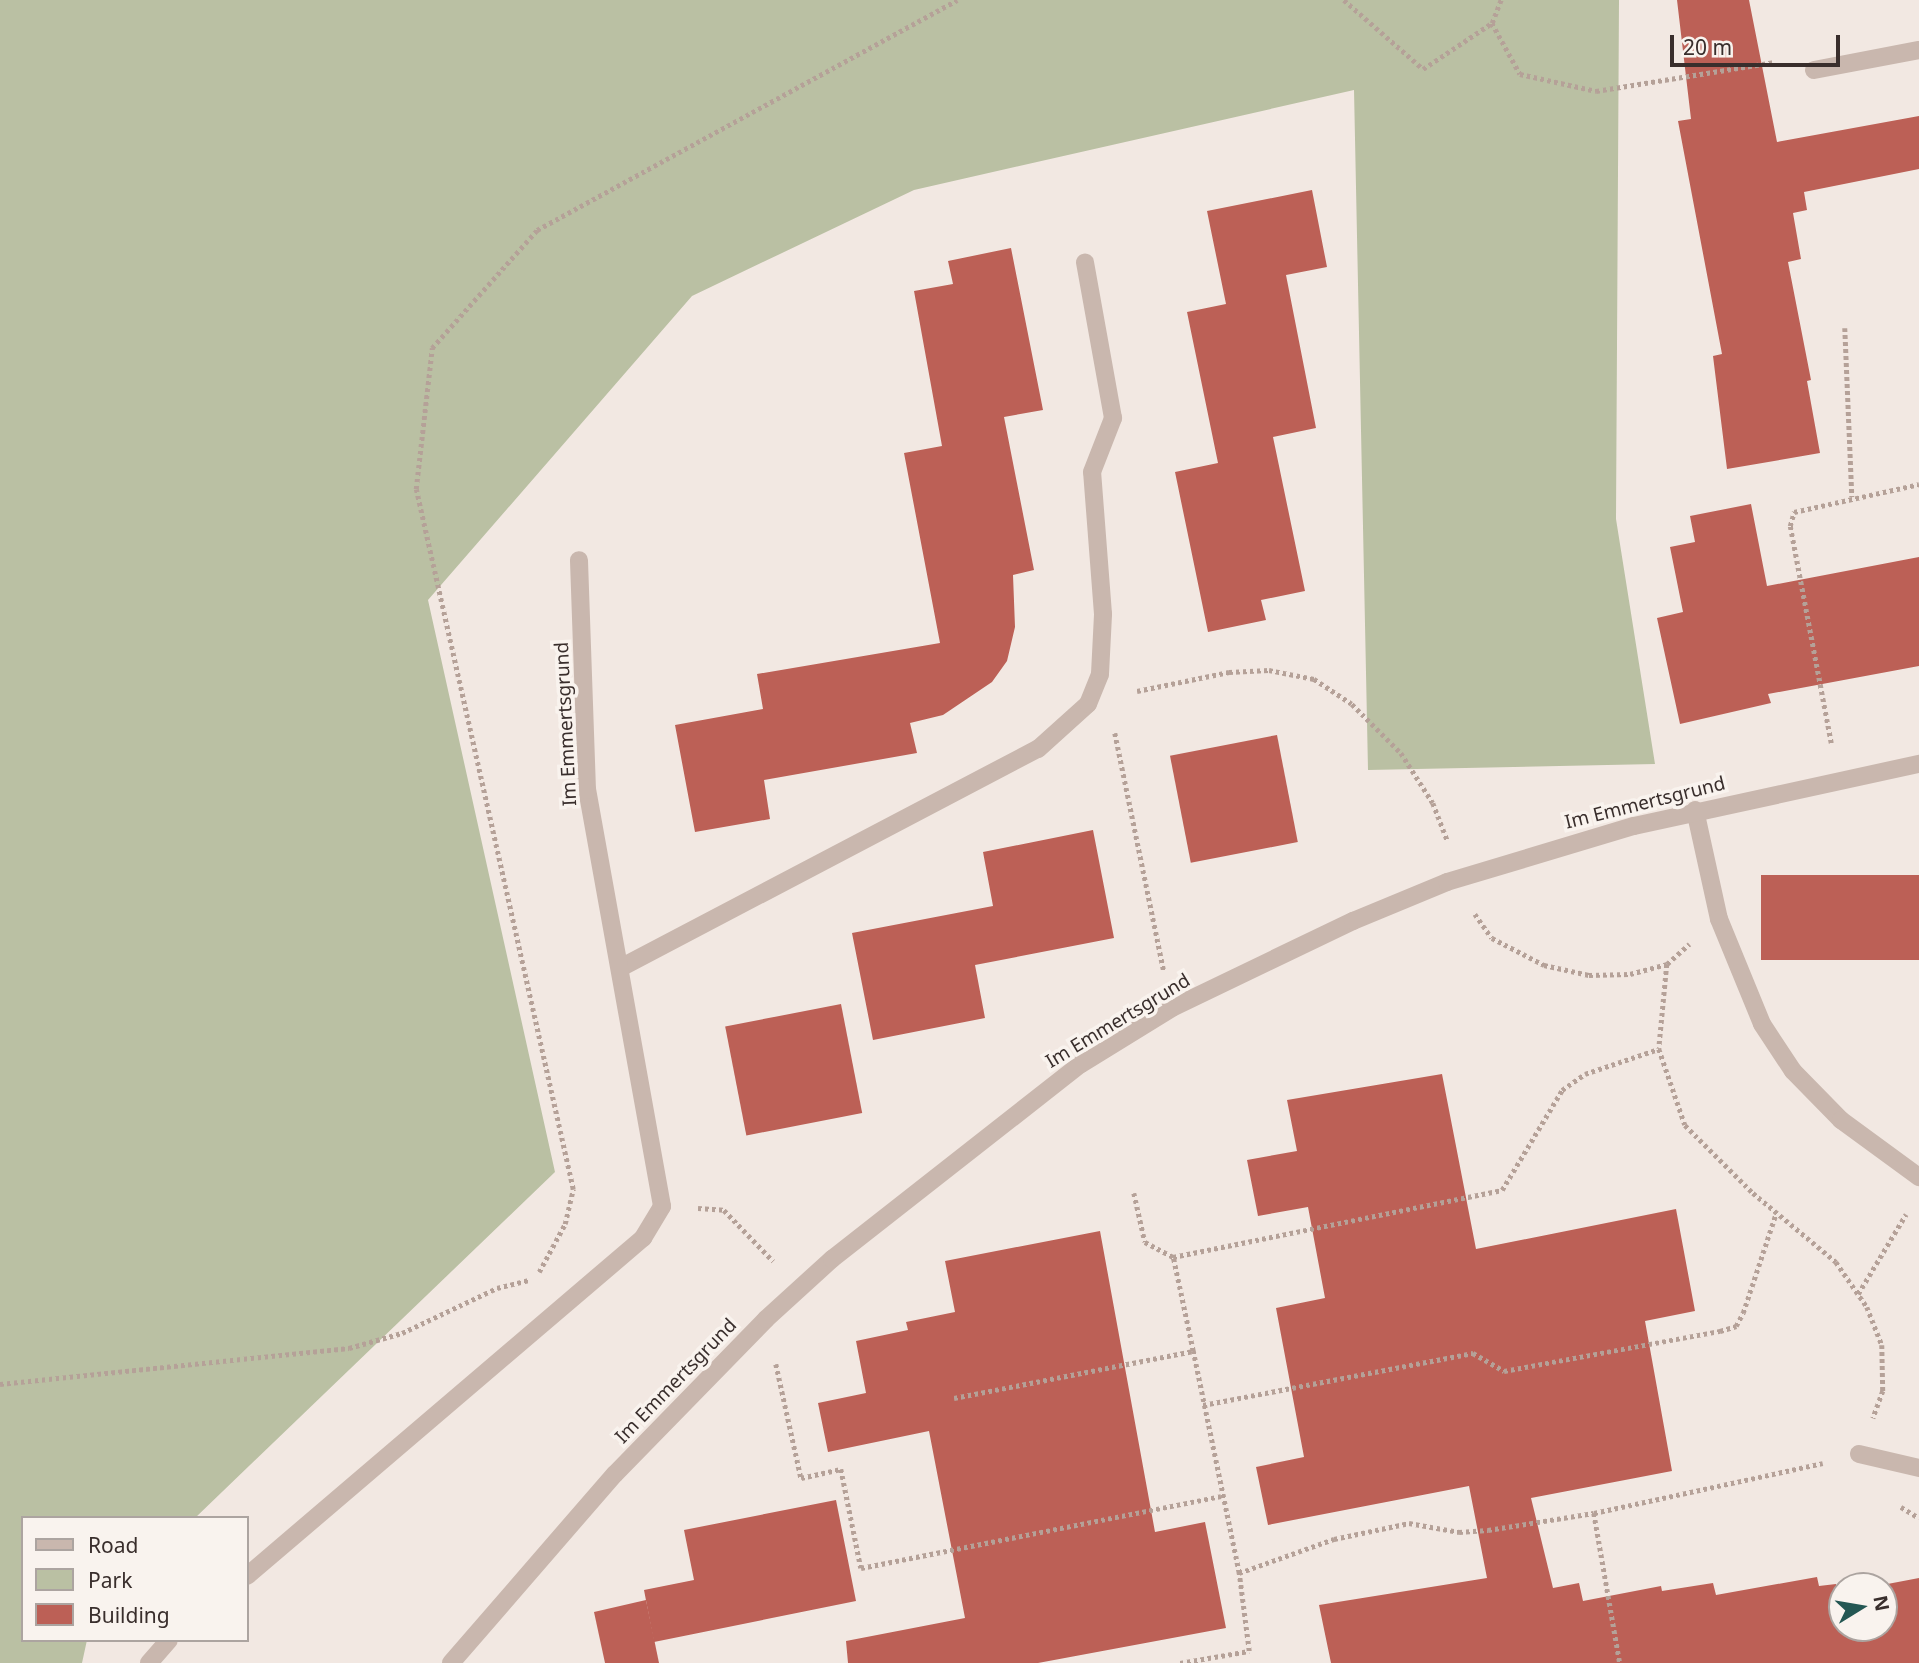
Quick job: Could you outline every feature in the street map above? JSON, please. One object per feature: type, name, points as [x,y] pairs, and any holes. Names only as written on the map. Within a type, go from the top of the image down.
[{"type":"street","points":[[1814,70],[1919,50]]},
{"type":"street","points":[[622,967],[1038,749],[1088,704],[1100,674],[1102,635],[1092,472],[1113,418],[1085,262]]},
{"type":"street","name":"Im Emmertsgrund","points":[[248,1575],[422,1431],[643,1238],[655,1222],[662,1206],[662,1189],[622,967],[587,790],[579,560]]},
{"type":"street","name":"Im Emmertsgrund","points":[[452,1663],[615,1474],[766,1319],[915,1191],[1081,1064],[1172,1008],[1353,921],[1447,882],[1695,810],[1919,764]]},
{"type":"street","points":[[1695,810],[1719,919],[1762,1024],[1793,1071],[1841,1120],[1919,1177]]},
{"type":"street","points":[[1859,1454],[1919,1468]]},
{"type":"street","points":[[149,1663],[167,1642]]},
{"type":"path","points":[[1344,0],[1423,69],[1492,23],[1502,0]]},
{"type":"path","points":[[1492,23],[1520,74],[1596,91],[1779,61],[1814,70]]},
{"type":"path","points":[[1844,328],[1852,497]]},
{"type":"path","points":[[1826,709],[1790,526],[1794,512],[1919,484]]},
{"type":"path","points":[[1088,704],[1229,672],[1269,670],[1314,680],[1352,704],[1401,753],[1433,803],[1451,852]]},
{"type":"path","points":[[1118,736],[1157,944]]},
{"type":"path","points":[[1469,900],[1492,939],[1544,965],[1589,975],[1630,974],[1667,964],[1719,919]]},
{"type":"path","points":[[1239,1573],[1334,1539],[1409,1522],[1459,1532],[1594,1513],[1859,1454],[1883,1391],[1882,1345],[1858,1294],[1836,1262],[1776,1213],[1685,1125],[1659,1049],[1667,964]]},
{"type":"path","points":[[1134,1193],[1145,1242],[1173,1257],[1502,1190],[1562,1090],[1586,1074],[1659,1049]]},
{"type":"path","points":[[1858,1294],[1912,1204]]},
{"type":"path","points":[[689,1207],[724,1210],[765,1252]]},
{"type":"path","points":[[1203,1405],[1473,1353],[1504,1371],[1736,1326],[1743,1313],[1776,1213]]},
{"type":"path","points":[[1173,1257],[1239,1573],[1249,1651],[1180,1663]]},
{"type":"path","points":[[0,1384],[349,1348],[402,1333],[497,1288],[536,1279]]},
{"type":"path","points":[[766,1319],[801,1478],[841,1469],[861,1568],[1221,1496]]},
{"type":"path","points":[[954,1398],[1193,1351]]},
{"type":"path","points":[[1594,1513],[1620,1663]]},
{"type":"green space","points":[[0,0],[1619,0],[1616,519],[1655,764],[1368,770],[1354,90],[914,190],[692,296],[428,600],[555,1172],[197,1516],[21,1516],[21,1642],[87,1642],[82,1663],[0,1663]]},
{"type":"building","points":[[1677,0],[1749,0],[1777,142],[1919,116],[1919,169],[1804,192],[1807,210],[1793,213],[1801,259],[1788,262],[1811,380],[1807,381],[1820,453],[1727,469],[1713,356],[1722,354],[1678,121],[1691,119]]},
{"type":"building","points":[[1312,190],[1327,267],[1286,275],[1316,428],[1273,437],[1305,591],[1261,600],[1266,620],[1208,632],[1175,472],[1218,463],[1187,312],[1226,304],[1207,211]]},
{"type":"building","points":[[1011,248],[1043,410],[1004,417],[1034,570],[1013,575],[1015,627],[1007,661],[992,682],[943,715],[910,723],[917,753],[764,780],[770,819],[695,832],[675,725],[763,709],[757,674],[940,643],[904,453],[942,446],[914,291],[953,284],[948,261]]},
{"type":"building","points":[[1751,504],[1767,586],[1919,557],[1919,666],[1768,694],[1771,703],[1680,724],[1657,618],[1683,612],[1670,547],[1695,542],[1690,516]]},
{"type":"building","points":[[1277,735],[1298,842],[1191,863],[1170,756]]},
{"type":"building","points":[[1093,830],[1114,938],[975,965],[985,1018],[873,1040],[852,933],[993,906],[983,852]]},
{"type":"building","points":[[1761,875],[1919,875],[1919,960],[1761,960]]},
{"type":"building","points":[[841,1004],[862,1113],[746,1135],[725,1027]]},
{"type":"building","points":[[1442,1074],[1476,1249],[1676,1209],[1695,1311],[1645,1321],[1672,1471],[1531,1498],[1553,1588],[1579,1583],[1583,1601],[1661,1586],[1662,1591],[1713,1583],[1716,1595],[1817,1577],[1819,1586],[1828,1585],[1828,1642],[1898,1642],[1898,1582],[1919,1578],[1919,1663],[1331,1663],[1319,1605],[1487,1578],[1469,1486],[1268,1525],[1256,1467],[1304,1457],[1276,1308],[1325,1298],[1308,1207],[1258,1216],[1247,1160],[1297,1151],[1287,1100]]},
{"type":"building","points":[[1100,1231],[1155,1532],[1205,1522],[1226,1628],[1038,1663],[848,1663],[846,1641],[965,1618],[929,1431],[828,1452],[818,1403],[866,1393],[856,1341],[908,1330],[906,1322],[955,1312],[945,1261]]},
{"type":"building","points":[[836,1500],[856,1601],[654,1642],[644,1590],[694,1580],[684,1530]]},
{"type":"building","points":[[646,1600],[659,1663],[605,1663],[594,1612]]}]
